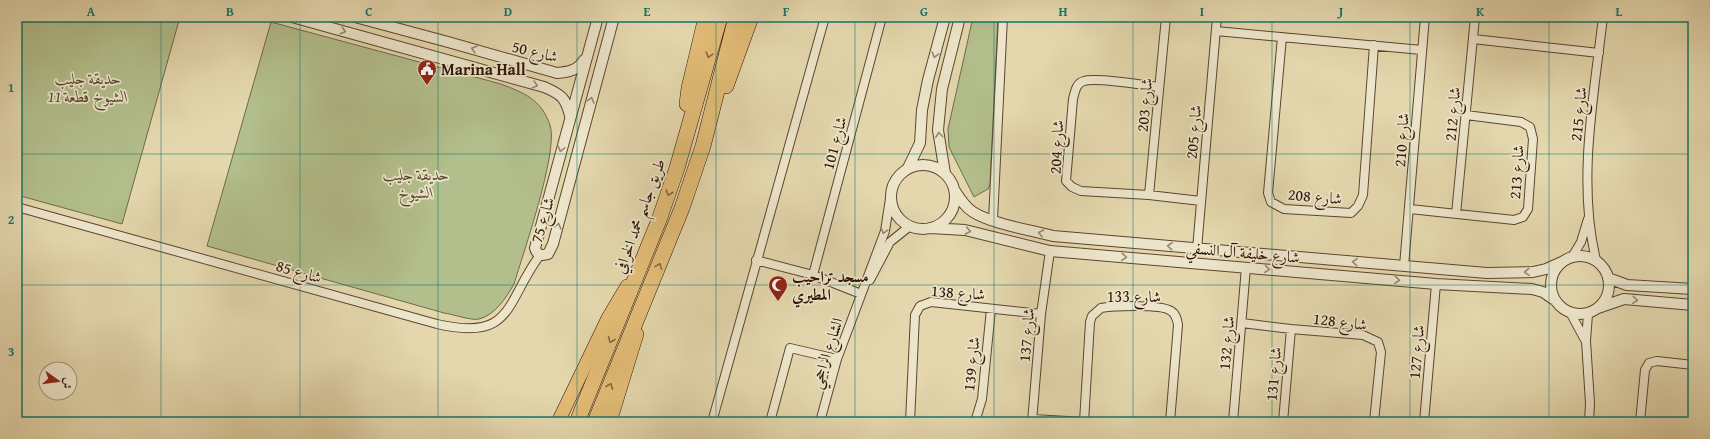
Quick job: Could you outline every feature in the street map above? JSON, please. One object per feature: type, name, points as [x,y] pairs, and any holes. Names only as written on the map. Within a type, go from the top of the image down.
[{"type":"highway","points":[[677,168],[689,88],[706,17]]},
{"type":"highway","name":"طريق جاسم محمد الخرافي","points":[[577,422],[646,251],[677,168],[720,17]]},
{"type":"highway","points":[[703,146],[736,17]]},
{"type":"highway","points":[[595,422],[682,208],[703,146],[751,17]]},
{"type":"main road","points":[[558,422],[608,318],[646,251]]},
{"type":"main road","points":[[610,422],[652,284]]},
{"type":"street","name":"شارع 50","points":[[292,17],[555,91],[563,96],[568,106],[570,116]]},
{"type":"street","name":"شارع 50","points":[[355,17],[557,73],[573,70],[580,66],[587,56]]},
{"type":"street","name":"شارع 75","points":[[598,17],[535,248],[536,253],[543,256],[548,254],[553,244],[582,130],[614,17]]},
{"type":"street","points":[[712,422],[825,17]]},
{"type":"street","name":"شارع 101","points":[[813,275],[882,17]]},
{"type":"street","points":[[908,168],[920,143],[923,103],[945,17]]},
{"type":"street","points":[[945,173],[938,130],[942,89],[960,17]]},
{"type":"street","points":[[993,220],[1003,17]]},
{"type":"street","name":"شارع 203","points":[[1149,195],[1166,17]]},
{"type":"street","name":"شارع 205","points":[[1198,248],[1217,17]]},
{"type":"street","name":"شارع 210","points":[[1404,266],[1425,17]]},
{"type":"street","name":"شارع 212","points":[[1456,214],[1475,17]]},
{"type":"street","name":"شارع 215","points":[[1596,260],[1592,245],[1589,214],[1588,167],[1603,17]]},
{"type":"street","points":[[1216,31],[1422,50]]},
{"type":"street","name":"شارع 208","points":[[1282,37],[1268,193],[1271,202],[1284,209],[1351,213],[1358,206],[1363,195],[1374,45]]},
{"type":"street","points":[[1473,39],[1599,53]]},
{"type":"street","points":[[458,64],[470,61],[511,71],[515,65],[512,60]]},
{"type":"street","name":"شارع 204","points":[[1159,87],[1095,80],[1083,81],[1076,87],[1073,99],[1066,181],[1072,187],[1081,191],[1149,195],[1201,201]]},
{"type":"street","name":"شارع 213","points":[[1410,209],[1514,220],[1523,217],[1528,209],[1533,139],[1530,127],[1521,122],[1466,115]]},
{"type":"street","points":[[567,127],[573,134],[577,134],[582,130]]},
{"type":"street","points":[[918,165],[928,165],[945,173],[955,191],[955,201],[947,218],[930,228],[920,228],[910,226],[899,218],[892,206],[891,192],[894,183],[900,174],[908,168],[918,165]]},
{"type":"street","name":"شارع خليفة آل النسفي","points":[[955,191],[972,212],[984,218],[1053,236],[1487,273],[1533,272],[1546,269],[1568,259]]},
{"type":"street","name":"الشارع الراجحي","points":[[820,422],[837,359],[884,231],[891,192]]},
{"type":"street","name":"شارع 85","points":[[17,207],[437,324],[463,329],[488,326],[507,312],[514,302],[528,272],[540,255]]},
{"type":"street","name":"شارع 215","points":[[1568,259],[1581,242],[1589,214]]},
{"type":"street","name":"الشارع الراجحي","points":[[860,294],[875,273],[890,242],[910,226]]},
{"type":"street","name":"شارع خليفة آل النسفي","points":[[930,228],[965,230],[1050,251],[1436,284],[1532,288],[1543,292],[1553,299]]},
{"type":"street","points":[[1099,255],[1094,249],[1094,245],[1100,240]]},
{"type":"street","name":"شارع 137","points":[[1033,420],[1041,314],[1050,251]]},
{"type":"street","points":[[1598,308],[1608,295],[1609,286],[1604,268],[1596,260],[1584,256],[1568,259],[1556,268],[1551,278],[1550,288],[1553,299],[1560,308],[1571,314],[1588,314],[1598,308],[1624,299],[1693,305]]},
{"type":"street","points":[[756,260],[813,275],[860,294]]},
{"type":"street","points":[[1327,274],[1330,270],[1329,260]]},
{"type":"street","name":"شارع 132","points":[[1232,422],[1246,267]]},
{"type":"street","points":[[1608,278],[1627,285],[1693,289]]},
{"type":"street","name":"شارع 127","points":[[1424,422],[1436,284]]},
{"type":"street","name":"شارع 138","points":[[910,422],[915,316],[920,306],[931,302],[1041,314]]},
{"type":"street","name":"شارع 133","points":[[1085,422],[1090,322],[1092,316],[1101,308],[1155,307],[1171,310],[1176,316],[1178,325],[1170,422]]},
{"type":"street","name":"شارع 139","points":[[975,422],[982,399],[991,308]]},
{"type":"street","points":[[1571,314],[1586,341]]},
{"type":"street","points":[[1588,314],[1586,341],[1590,403],[1589,422]]},
{"type":"street","name":"شارع 128","points":[[1242,323],[1363,335],[1378,342],[1381,352],[1374,422]]},
{"type":"street","name":"شارع 131","points":[[1283,422],[1291,329]]},
{"type":"street","points":[[770,422],[790,348],[837,359]]},
{"type":"street","points":[[1640,422],[1645,370],[1650,363],[1657,361],[1693,365]]},
{"type":"street","points":[[1033,420],[1085,422]]},
{"type":"green space","name":"حديقة جليب الشيوخ قطعة 11","points":[[17,17],[180,17],[122,224],[17,195]]},
{"type":"green space","points":[[973,17],[998,17],[990,184],[988,189],[974,197],[949,147],[948,129]]},
{"type":"green space","name":"حديقة جليب الشيوخ","points":[[271,22],[501,84],[531,98],[542,109],[550,125],[551,138],[545,178],[539,203],[514,284],[504,300],[490,314],[476,319],[444,313],[207,246]]},
{"type":"place","name":"Marina Hall","points":[[427,86]]},
{"type":"place","name":"مسجد تراحيب المطيري","points":[[778,302]]}]
